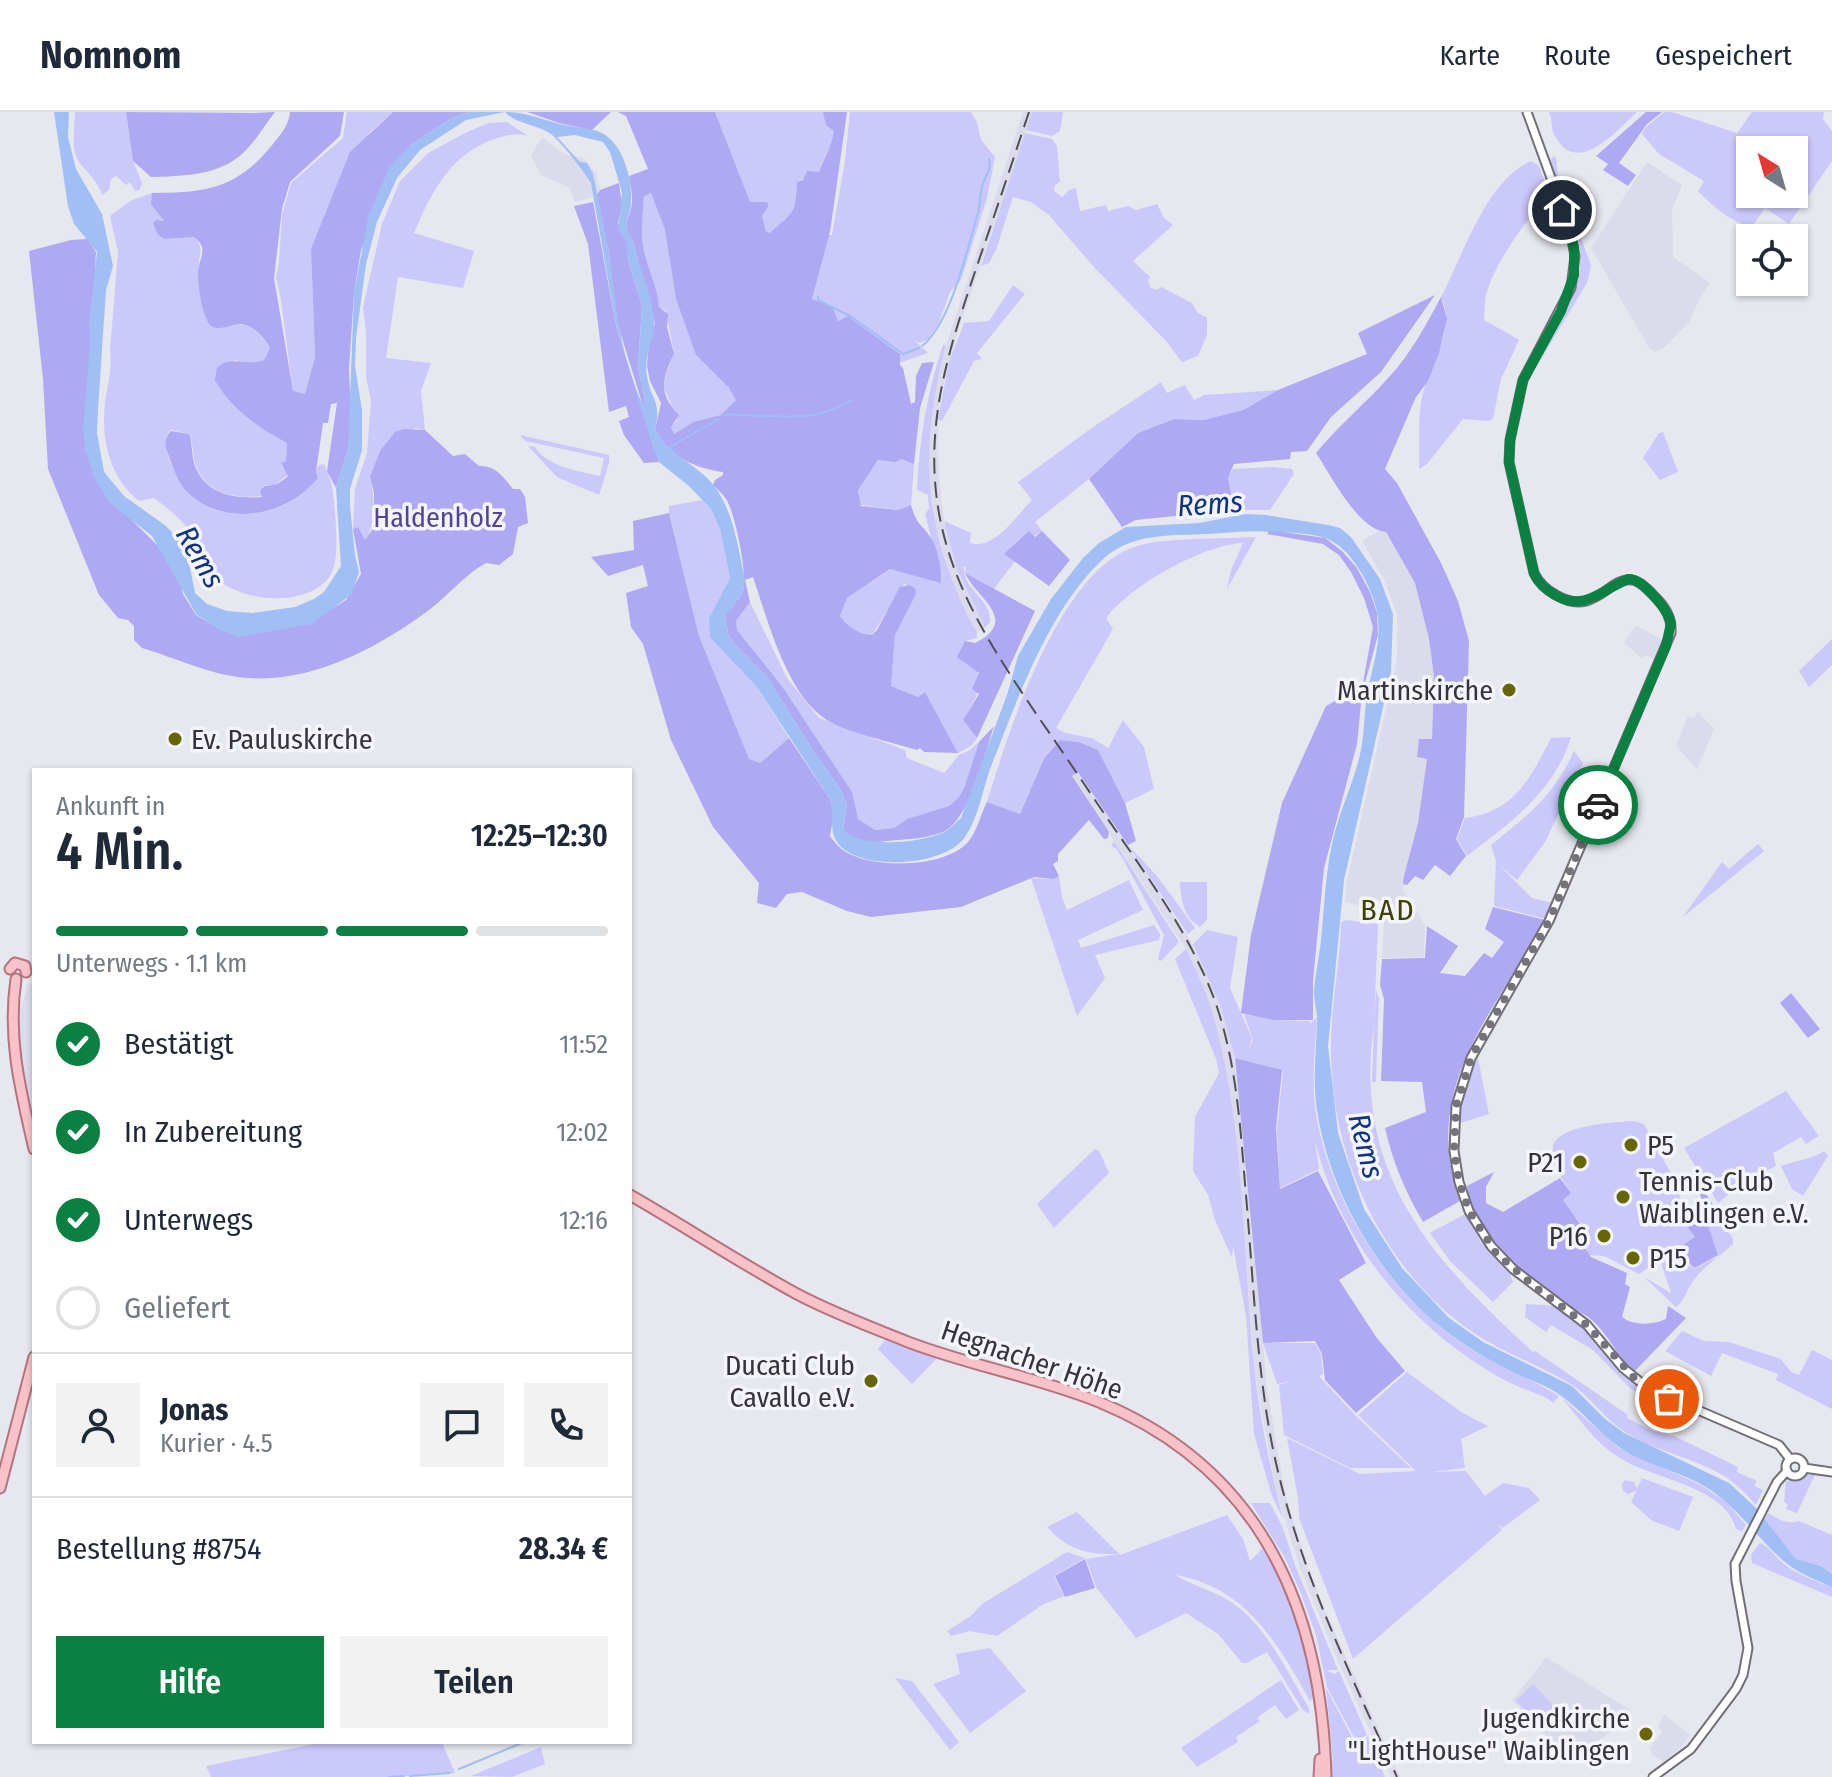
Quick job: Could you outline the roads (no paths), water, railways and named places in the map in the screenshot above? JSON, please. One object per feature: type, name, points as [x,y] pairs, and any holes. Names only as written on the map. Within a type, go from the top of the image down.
[{"type":"main road","points":[[20,963],[30,974],[16,979],[5,967],[20,963]]},
{"type":"main road","points":[[16,979],[14,1056],[32,1140]]},
{"type":"main road","name":"Hegnacher Höhe","points":[[632,1196],[799,1294],[838,1313],[912,1344],[1099,1402],[1149,1427],[1183,1451],[1219,1482],[1246,1512],[1287,1579],[1314,1657],[1326,1777]]},
{"type":"main road","points":[[0,1488],[32,1365]]},
{"type":"main road","name":"Hegnacher Höhe","points":[[1319,1777],[1322,1720]]},
{"type":"street","points":[[1527,112],[1570,230],[1575,266],[1566,298],[1523,380],[1510,440],[1510,472],[1534,573],[1539,582],[1554,594],[1575,602],[1587,601],[1627,580],[1635,581],[1661,603],[1670,618],[1671,627],[1666,646],[1549,921],[1471,1058],[1459,1092],[1454,1120],[1454,1151],[1459,1182],[1473,1217],[1496,1253],[1535,1287],[1587,1325],[1636,1380],[1665,1398],[1779,1445],[1790,1459]]},
{"type":"street","points":[[1790,1459],[1799,1459],[1804,1468]]},
{"type":"street","points":[[1790,1459],[1786,1464],[1792,1476],[1797,1476],[1804,1468]]},
{"type":"street","points":[[1804,1468],[1832,1472]]},
{"type":"street","points":[[1653,1777],[1691,1749],[1736,1689],[1744,1673],[1748,1648],[1735,1564],[1777,1482],[1787,1471]]},
{"type":"waterway","points":[[922,346],[941,321],[957,285],[978,213],[989,159]]},
{"type":"waterway","points":[[818,296],[818,300],[852,317],[903,354],[919,348]]},
{"type":"waterway","points":[[723,416],[811,416],[852,400]]},
{"type":"waterway","points":[[668,448],[719,419]]},
{"type":"waterway","points":[[459,1769],[519,1744]]},
{"type":"waterway","points":[[410,1776],[450,1773]]},
{"type":"waterway","points":[[389,1777],[404,1776]]},
{"type":"railway","points":[[1029,112],[945,372],[935,431],[934,461],[941,524],[960,583],[988,639],[1167,907],[1193,951],[1221,1018],[1237,1100],[1259,1358],[1276,1464],[1288,1510],[1320,1601],[1397,1777]]},
{"type":"place","name":"Martinskirche","points":[[1509,690]]},
{"type":"place","name":"Ev. Pauluskirche","points":[[175,739]]},
{"type":"place","name":"P5","points":[[1631,1145]]},
{"type":"place","name":"P21","points":[[1580,1162]]},
{"type":"place","name":"Tennis-Club Waiblingen e.V.","points":[[1623,1197]]},
{"type":"place","name":"P16","points":[[1604,1236]]},
{"type":"place","name":"P15","points":[[1633,1258]]},
{"type":"place","name":"Ducati Club Cavallo e.V.","points":[[871,1381]]},
{"type":"place","name":"Jugendkirche \"LightHouse\" Waiblingen","points":[[1646,1734]]},
{"type":"district","name":"BAD","points":[[1388,910]]},
{"type":"water label","name":"Rems","points":[[1210,504]]},
{"type":"water label","name":"Rems","points":[[200,557]]},
{"type":"water label","name":"Rems","points":[[1366,1146]]},
{"type":"park label","name":"Haldenholz","points":[[438,517]]}]
